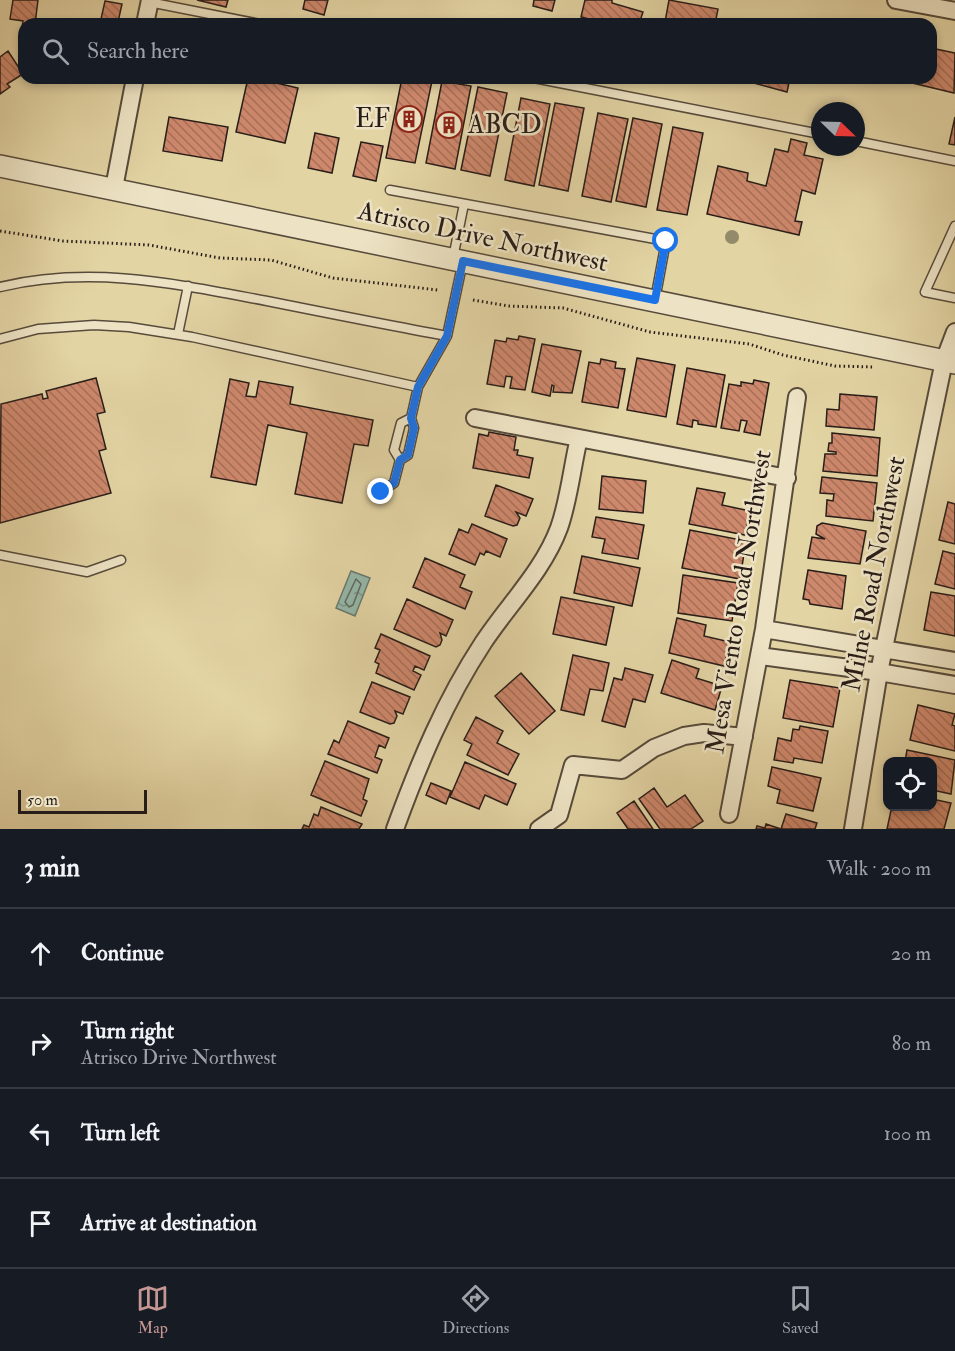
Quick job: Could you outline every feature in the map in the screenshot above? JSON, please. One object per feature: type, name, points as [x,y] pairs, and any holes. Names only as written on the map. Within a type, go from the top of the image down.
[{"type":"street","points":[[896,0],[955,11]]},
{"type":"street","points":[[146,18],[149,1]]},
{"type":"street","points":[[114,188],[134,84]]},
{"type":"street","name":"Atrisco Drive Northwest","points":[[0,166],[949,362]]},
{"type":"street","name":"Milne Road Northwest","points":[[853,829],[879,672],[955,332]]},
{"type":"street","name":"Mesa Viento Road Northwest","points":[[729,814],[764,629],[797,398]]},
{"type":"street","points":[[475,418],[787,478]]},
{"type":"street","points":[[395,829],[420,759],[454,689],[484,641],[542,561],[559,528],[579,438]]},
{"type":"street","points":[[764,629],[955,661]]},
{"type":"street","points":[[759,656],[955,685]]},
{"type":"street","points":[[539,829],[559,815],[573,765],[622,770],[654,748],[684,736],[704,733],[744,737]]},
{"type":"lane","points":[[149,1],[231,18]]},
{"type":"lane","points":[[565,84],[811,132]]},
{"type":"lane","points":[[865,143],[955,161]]},
{"type":"lane","points":[[390,190],[666,241],[655,300]]},
{"type":"lane","points":[[381,492],[394,483],[400,460],[408,455],[414,428],[411,418],[418,387],[447,336],[464,204]]},
{"type":"lane","points":[[955,226],[925,292],[955,298]]},
{"type":"lane","points":[[0,287],[32,279],[88,275],[188,286],[447,336]]},
{"type":"lane","points":[[178,334],[188,286]]},
{"type":"lane","points":[[0,339],[38,329],[94,325],[178,334],[418,387]]},
{"type":"lane","points":[[400,460],[394,450],[401,423],[411,418]]},
{"type":"lane","points":[[0,555],[87,572],[121,560]]},
{"type":"path","points":[[0,231],[63,241],[149,245],[220,258],[271,260],[333,278],[438,290]]},
{"type":"path","points":[[473,300],[508,306],[563,308],[650,332],[749,344],[783,355],[835,366],[881,368]]},
{"type":"water","points":[[351,571],[370,578],[355,616],[336,608]]},
{"type":"building","points":[[13,0],[38,0],[36,18],[10,19]]},
{"type":"building","points":[[197,0],[228,0],[226,7]]},
{"type":"building","points":[[305,0],[328,0],[324,15],[303,9]]},
{"type":"building","points":[[534,0],[555,0],[552,11],[533,6]]},
{"type":"building","points":[[585,0],[612,0],[612,3],[643,12],[641,18],[581,17]]},
{"type":"building","points":[[669,0],[718,9],[716,18],[666,18]]},
{"type":"building","points":[[105,1],[122,4],[119,18],[101,18]]},
{"type":"building","points":[[937,49],[955,53],[954,93],[916,84],[937,84]]},
{"type":"building","points":[[8,51],[18,66],[18,77],[7,84],[10,87],[0,94],[0,57]]},
{"type":"building","points":[[247,84],[281,84],[298,88],[285,143],[236,132]]},
{"type":"building","name":"EF","points":[[401,84],[431,84],[415,163],[386,158]]},
{"type":"building","name":"ABCD","points":[[441,84],[471,86],[455,169],[426,163]]},
{"type":"building","points":[[757,84],[789,84],[787,92]]},
{"type":"building","points":[[478,87],[507,93],[490,176],[461,170]]},
{"type":"building","points":[[521,98],[550,104],[534,186],[505,180]]},
{"type":"building","points":[[555,103],[584,108],[568,191],[539,185]]},
{"type":"building","points":[[598,113],[628,119],[611,202],[582,196]]},
{"type":"building","points":[[169,117],[228,127],[222,161],[163,151]]},
{"type":"building","points":[[955,117],[955,145],[949,144]]},
{"type":"building","points":[[633,118],[662,124],[646,207],[616,201]]},
{"type":"building","points":[[673,127],[703,133],[687,215],[657,210]]},
{"type":"building","points":[[315,133],[339,138],[332,173],[308,168]]},
{"type":"building","points":[[791,139],[807,143],[804,155],[823,159],[815,194],[802,190],[795,221],[802,222],[799,235],[707,214],[718,166],[748,173],[747,181],[766,186],[775,149],[788,152]]},
{"type":"building","points":[[361,142],[383,146],[376,181],[353,176]]},
{"type":"building","points":[[519,336],[535,339],[525,390],[510,388],[512,377],[506,376],[504,387],[487,384],[495,340],[506,342],[507,338],[518,340]]},
{"type":"building","points":[[542,344],[581,351],[572,393],[553,392],[554,386],[552,385],[550,396],[532,392]]},
{"type":"building","points":[[637,358],[675,365],[666,417],[627,410]]},
{"type":"building","points":[[601,359],[616,362],[615,368],[625,369],[618,408],[582,402],[589,362],[600,364]]},
{"type":"building","points":[[687,368],[725,375],[716,427],[698,424],[698,421],[693,420],[692,427],[677,424]]},
{"type":"building","points":[[96,378],[105,412],[97,414],[106,449],[99,451],[111,493],[0,523],[1,404],[42,394],[43,399],[48,398],[46,391]]},
{"type":"building","points":[[230,379],[249,383],[246,396],[256,397],[259,381],[293,387],[290,404],[373,420],[368,446],[354,444],[342,503],[295,494],[307,433],[268,425],[256,485],[211,477]]},
{"type":"building","points":[[754,380],[769,383],[760,435],[744,432],[747,421],[741,420],[739,431],[721,428],[729,384],[741,386],[741,382],[753,384]]},
{"type":"building","points":[[840,394],[877,397],[874,430],[826,426],[827,409],[839,410]]},
{"type":"building","points":[[489,432],[516,437],[514,450],[518,450],[517,455],[533,458],[529,478],[473,468],[479,434],[488,436]]},
{"type":"building","points":[[832,433],[880,438],[877,476],[823,471],[825,454],[836,454],[836,452],[828,451],[829,443],[832,443]]},
{"type":"building","points":[[602,476],[646,481],[643,513],[599,509]]},
{"type":"building","points":[[822,477],[877,483],[873,521],[826,516],[827,500],[833,501],[834,494],[820,493]]},
{"type":"building","points":[[496,485],[533,499],[526,516],[516,512],[520,518],[517,525],[513,526],[485,516]]},
{"type":"building","points":[[697,488],[725,493],[722,505],[750,511],[745,535],[689,524]]},
{"type":"building","points":[[948,502],[955,504],[955,544],[939,540]]},
{"type":"building","points":[[596,517],[644,525],[638,559],[602,553],[605,539],[592,537]]},
{"type":"building","points":[[822,523],[866,531],[860,564],[808,558],[812,537],[825,539],[816,534],[817,526]]},
{"type":"building","points":[[472,524],[507,539],[500,557],[486,551],[484,555],[480,553],[475,565],[449,554],[459,529],[468,533]]},
{"type":"building","points":[[690,530],[746,541],[740,579],[682,568]]},
{"type":"building","points":[[943,551],[955,554],[955,589],[935,584]]},
{"type":"building","points":[[582,556],[640,568],[632,606],[574,593]]},
{"type":"building","points":[[425,558],[465,575],[460,587],[472,592],[465,609],[413,587]]},
{"type":"building","points":[[808,570],[846,576],[842,609],[810,604],[809,600],[803,599]]},
{"type":"building","points":[[683,575],[738,583],[732,621],[678,613]]},
{"type":"building","points":[[931,592],[955,596],[955,636],[924,630]]},
{"type":"building","points":[[561,597],[614,607],[606,645],[553,634]]},
{"type":"building","points":[[407,599],[453,620],[446,636],[440,633],[442,640],[440,645],[436,647],[394,629]]},
{"type":"building","points":[[677,618],[706,625],[704,636],[730,642],[724,666],[669,653]]},
{"type":"building","points":[[381,634],[430,656],[424,670],[415,666],[413,671],[421,675],[414,690],[376,673],[379,664],[375,662],[380,650],[375,648]]},
{"type":"building","points":[[573,655],[609,663],[603,691],[590,689],[584,715],[561,710]]},
{"type":"building","points":[[672,660],[699,669],[696,678],[722,686],[715,710],[661,693]]},
{"type":"building","points":[[625,668],[653,675],[645,702],[633,699],[625,727],[602,721],[614,678],[622,680]]},
{"type":"building","points":[[521,673],[555,711],[529,734],[495,696]]},
{"type":"building","points":[[790,680],[840,688],[833,727],[783,718]]},
{"type":"building","points":[[372,682],[410,697],[403,714],[395,711],[397,716],[394,723],[390,724],[360,712]]},
{"type":"building","points":[[918,705],[955,714],[952,725],[955,726],[955,751],[910,740]]},
{"type":"building","points":[[476,717],[503,731],[497,743],[519,754],[508,775],[467,755],[472,744],[464,740]]},
{"type":"building","points":[[348,721],[389,738],[385,748],[379,745],[375,757],[382,760],[377,773],[328,754],[334,740],[339,743]]},
{"type":"building","points":[[800,726],[828,731],[822,763],[794,758],[793,763],[774,760],[778,738],[791,741],[793,729],[799,730]]},
{"type":"building","points":[[907,750],[955,760],[951,794],[937,791],[937,757],[906,757]]},
{"type":"building","points":[[325,761],[369,779],[363,799],[367,801],[361,816],[311,795]]},
{"type":"building","points":[[465,762],[516,784],[507,805],[485,795],[479,809],[450,797]]},
{"type":"building","points":[[772,767],[821,778],[813,811],[777,803],[780,790],[768,786]]},
{"type":"building","points":[[431,783],[451,791],[446,804],[426,795]]},
{"type":"building","points":[[654,788],[667,807],[685,795],[703,821],[691,829],[660,829],[639,799]]},
{"type":"building","points":[[937,800],[951,803],[944,829],[887,829],[891,811],[937,811]]},
{"type":"building","points":[[634,801],[653,829],[628,829],[617,813]]},
{"type":"building","points":[[321,807],[362,824],[359,829],[302,829],[304,825],[309,827],[314,814],[318,816]]},
{"type":"building","points":[[786,814],[817,823],[815,829],[781,829]]},
{"type":"building","points":[[766,824],[781,829],[756,829],[757,826],[765,828]]},
{"type":"place","name":"EF","points":[[409,119]]},
{"type":"place","name":"ABCD","points":[[449,125]]},
{"type":"route","points":[[381,492],[394,483],[400,460],[408,455],[414,428],[411,418],[418,387],[447,336],[463,261],[655,300],[666,241]]}]
